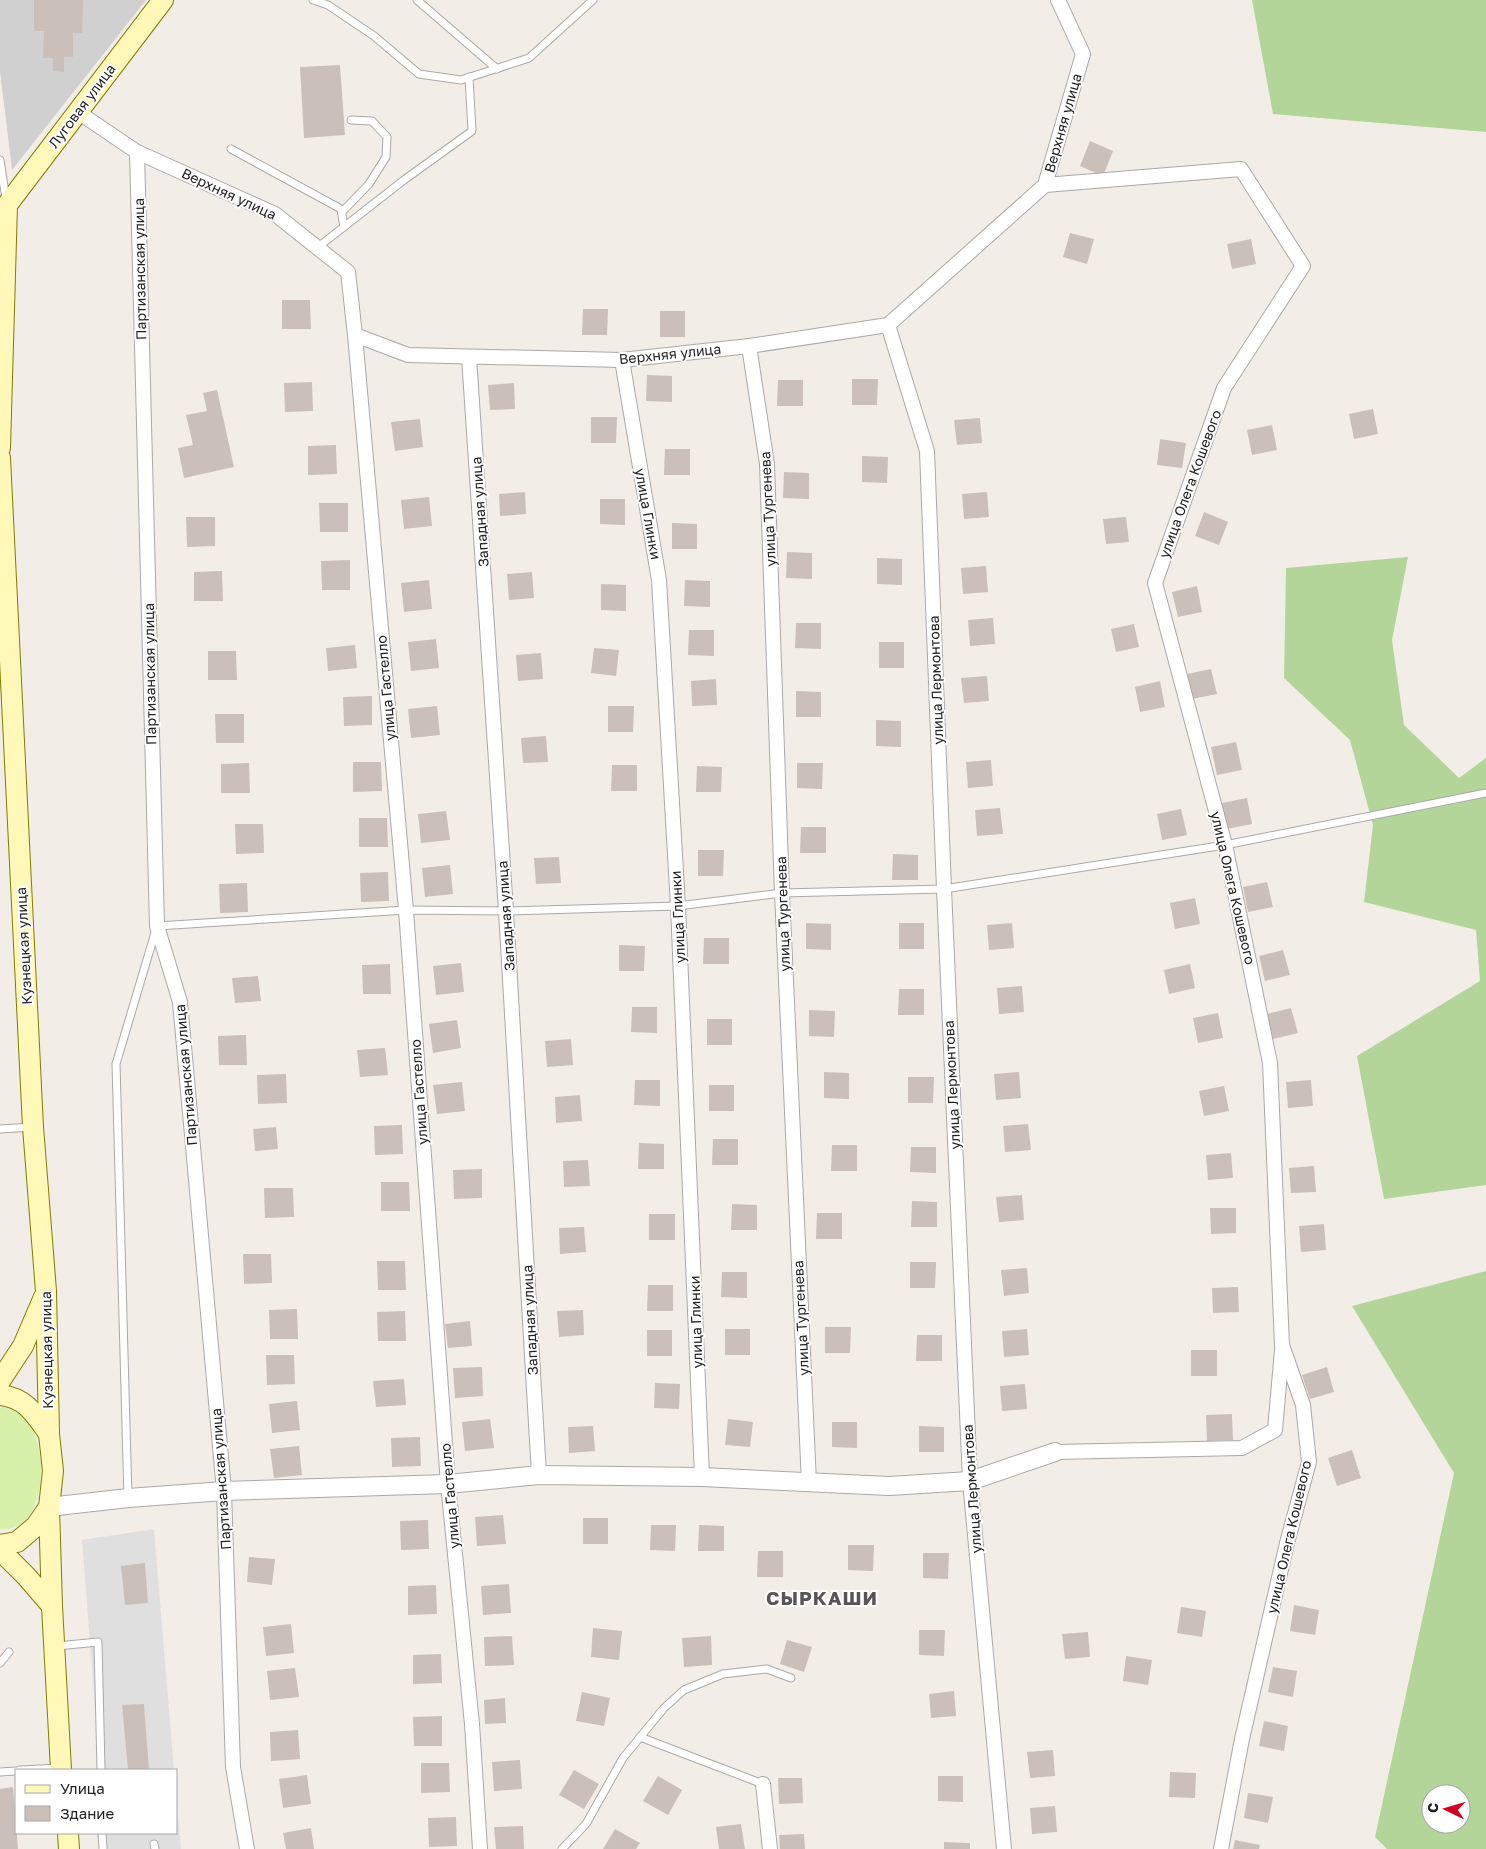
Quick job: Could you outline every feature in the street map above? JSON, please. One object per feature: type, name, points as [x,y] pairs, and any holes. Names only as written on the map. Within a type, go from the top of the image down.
[{"type":"main road","name":"Луговая улица","points":[[4,208],[163,0]]},
{"type":"main road","points":[[0,448],[4,208]]},
{"type":"main road","name":"Кузнецкая улица","points":[[0,458],[33,1127],[46,1291],[49,1434],[53,1471],[48,1507],[52,1606]]},
{"type":"main road","points":[[0,1381],[23,1346],[46,1291]]},
{"type":"main road","points":[[0,1395],[12,1396],[32,1409],[49,1434]]},
{"type":"main road","points":[[0,1545],[17,1542],[36,1526],[48,1507]]},
{"type":"main road","points":[[0,1550],[52,1606],[61,1769]]},
{"type":"main road","points":[[68,1834],[69,1849]]},
{"type":"street","name":"Верхняя улица","points":[[78,112],[137,152],[275,214],[348,272],[355,335],[408,356],[622,360],[749,346],[888,325],[1045,185],[1083,54],[1058,0]]},
{"type":"street","name":"Партизанская улица","points":[[137,152],[157,926],[180,1002],[224,1492],[233,1767],[247,1849]]},
{"type":"street","name":"улица Олега Кошевого","points":[[1045,185],[1241,169],[1303,266],[1224,388],[1155,583],[1225,845],[1270,1063],[1282,1345],[1303,1405],[1309,1462],[1242,1738],[1221,1849]]},
{"type":"street","name":"улица Лермонтова","points":[[888,325],[927,451],[970,1481],[1004,1849]]},
{"type":"street","name":"улица Гастелло","points":[[355,335],[406,910],[448,1484],[472,1724],[480,1849]]},
{"type":"street","name":"улица Тургенева","points":[[749,346],[767,464],[782,893],[809,1483]]},
{"type":"street","name":"Западная улица","points":[[469,357],[506,911],[539,1475]]},
{"type":"street","name":"улица Глинки","points":[[622,360],[659,580],[678,906],[702,1477]]},
{"type":"street","points":[[48,1507],[128,1498],[224,1492],[448,1484],[539,1475],[702,1477],[889,1486],[970,1481],[1055,1452],[1242,1448],[1275,1430],[1282,1345]]},
{"type":"street","points":[[763,1784],[770,1849]]},
{"type":"lane","points":[[313,0],[328,5],[374,36],[419,74],[461,80],[529,58],[593,0]]},
{"type":"lane","points":[[417,0],[497,68]]},
{"type":"lane","points":[[318,248],[404,180],[472,131],[470,77]]},
{"type":"lane","points":[[342,212],[369,184],[386,157],[388,137],[372,121],[351,120]]},
{"type":"lane","points":[[231,149],[341,209],[344,227]]},
{"type":"lane","points":[[0,160],[4,208]]},
{"type":"lane","points":[[128,1498],[116,1064],[157,926],[406,910],[506,911],[678,906],[782,893],[944,889],[1225,845],[1486,793]]},
{"type":"lane","points":[[0,1129],[33,1127]]},
{"type":"lane","points":[[54,1646],[98,1642],[101,1769]]},
{"type":"lane","points":[[0,1663],[9,1652]]},
{"type":"lane","points":[[562,1849],[586,1824],[623,1758],[664,1708],[684,1690],[723,1674],[768,1670],[791,1678]]},
{"type":"lane","points":[[640,1737],[763,1784]]},
{"type":"lane","points":[[0,1772],[15,1771]]},
{"type":"lane","points":[[102,1834],[103,1849]]},
{"type":"shaded area","points":[[0,0],[146,0],[12,170],[0,71]]},
{"type":"shaded area","points":[[154,1529],[174,1769],[100,1769],[82,1540]]},
{"type":"shaded area","points":[[178,1817],[181,1849],[106,1849],[105,1834],[178,1834]]},
{"type":"green space","points":[[1252,0],[1486,0],[1486,132],[1273,114]]},
{"type":"green space","points":[[1408,557],[1392,640],[1404,725],[1459,778],[1486,758],[1486,1185],[1384,1199],[1357,1056],[1480,981],[1476,930],[1364,902],[1373,825],[1350,740],[1284,678],[1286,568]]},
{"type":"green space","points":[[1486,1271],[1486,1849],[1387,1849],[1375,1837],[1454,1473],[1352,1306]]},
{"type":"green space","points":[[3,1407],[22,1416],[32,1430],[38,1446],[41,1465],[40,1484],[36,1502],[28,1517],[16,1526],[0,1529],[0,1408]]},
{"type":"building","points":[[34,0],[83,0],[82,33],[73,33],[73,57],[64,57],[64,72],[53,71],[53,58],[43,58],[44,31],[34,31]]},
{"type":"building","points":[[340,65],[345,135],[304,138],[300,67]]},
{"type":"building","points":[[1090,141],[1113,151],[1103,176],[1080,166]]},
{"type":"building","points":[[1070,233],[1094,239],[1087,264],[1063,257]]},
{"type":"building","points":[[1251,239],[1256,264],[1232,269],[1227,244]]},
{"type":"building","points":[[282,300],[310,300],[311,329],[282,329]]},
{"type":"building","points":[[583,309],[608,309],[607,335],[582,335]]},
{"type":"building","points":[[660,311],[685,311],[685,337],[660,337]]},
{"type":"building","points":[[647,375],[672,376],[672,402],[646,401]]},
{"type":"building","points":[[852,379],[878,379],[877,405],[852,405]]},
{"type":"building","points":[[778,380],[803,380],[803,406],[777,406]]},
{"type":"building","points":[[312,382],[313,411],[285,412],[284,383]]},
{"type":"building","points":[[514,383],[515,409],[490,410],[488,385]]},
{"type":"building","points":[[217,390],[234,467],[184,478],[178,448],[193,445],[186,415],[207,411],[203,393]]},
{"type":"building","points":[[1373,409],[1378,434],[1354,439],[1349,414]]},
{"type":"building","points":[[591,417],[617,417],[616,443],[591,443]]},
{"type":"building","points":[[980,418],[982,443],[957,445],[954,420]]},
{"type":"building","points":[[420,419],[423,447],[395,451],[391,422]]},
{"type":"building","points":[[1272,425],[1277,450],[1252,455],[1247,430]]},
{"type":"building","points":[[1160,439],[1186,443],[1182,468],[1157,465]]},
{"type":"building","points":[[336,445],[337,474],[308,475],[308,446]]},
{"type":"building","points":[[665,449],[690,449],[690,475],[664,475]]},
{"type":"building","points":[[862,456],[888,457],[887,483],[862,482]]},
{"type":"building","points":[[784,472],[809,473],[809,499],[783,498]]},
{"type":"building","points":[[525,492],[526,514],[500,516],[499,494]]},
{"type":"building","points":[[987,492],[989,517],[964,519],[962,494]]},
{"type":"building","points":[[429,497],[432,526],[404,529],[401,500]]},
{"type":"building","points":[[600,499],[625,499],[625,525],[600,524]]},
{"type":"building","points":[[319,503],[348,503],[348,532],[320,532]]},
{"type":"building","points":[[1204,512],[1228,522],[1219,545],[1195,536]]},
{"type":"building","points":[[186,517],[215,517],[215,546],[187,547]]},
{"type":"building","points":[[1126,517],[1129,542],[1106,544],[1103,519]]},
{"type":"building","points":[[672,523],[697,524],[697,549],[672,549]]},
{"type":"building","points":[[787,552],[812,553],[812,579],[786,578]]},
{"type":"building","points":[[877,558],[902,559],[902,585],[877,584]]},
{"type":"building","points":[[350,560],[350,590],[322,590],[321,561]]},
{"type":"building","points":[[986,566],[988,592],[963,594],[961,568]]},
{"type":"building","points":[[222,571],[223,601],[194,601],[194,572]]},
{"type":"building","points":[[532,572],[534,598],[509,600],[507,574]]},
{"type":"building","points":[[429,580],[432,609],[404,612],[401,583]]},
{"type":"building","points":[[685,580],[710,581],[710,607],[684,606]]},
{"type":"building","points":[[601,584],[626,585],[626,611],[601,610]]},
{"type":"building","points":[[1197,586],[1202,612],[1178,617],[1172,592]]},
{"type":"building","points":[[993,618],[995,644],[970,646],[968,620]]},
{"type":"building","points":[[796,623],[821,623],[821,649],[795,648]]},
{"type":"building","points":[[1134,624],[1139,647],[1116,652],[1111,629]]},
{"type":"building","points":[[689,630],[714,630],[714,656],[688,655]]},
{"type":"building","points":[[436,639],[439,668],[411,671],[408,642]]},
{"type":"building","points":[[879,642],[904,642],[904,668],[879,668]]},
{"type":"building","points":[[355,645],[357,668],[328,671],[326,648]]},
{"type":"building","points":[[594,648],[619,650],[616,676],[591,673]]},
{"type":"building","points":[[208,651],[236,651],[237,680],[208,680]]},
{"type":"building","points":[[541,653],[543,679],[518,681],[516,655]]},
{"type":"building","points":[[1211,669],[1217,694],[1192,699],[1187,674]]},
{"type":"building","points":[[987,676],[989,701],[964,703],[961,678]]},
{"type":"building","points":[[716,679],[717,705],[692,706],[691,681]]},
{"type":"building","points":[[1160,681],[1165,707],[1140,712],[1135,687]]},
{"type":"building","points":[[796,691],[821,692],[821,717],[796,717]]},
{"type":"building","points":[[372,696],[372,725],[344,726],[343,697]]},
{"type":"building","points":[[437,706],[440,735],[411,738],[408,709]]},
{"type":"building","points":[[608,706],[634,706],[633,732],[608,732]]},
{"type":"building","points":[[215,714],[244,714],[244,743],[216,743]]},
{"type":"building","points":[[876,720],[901,721],[901,747],[876,746]]},
{"type":"building","points":[[546,736],[548,762],[523,763],[521,738]]},
{"type":"building","points":[[1236,742],[1242,770],[1217,775],[1211,747]]},
{"type":"building","points":[[991,760],[993,786],[968,788],[966,762]]},
{"type":"building","points":[[353,762],[381,762],[382,791],[353,792]]},
{"type":"building","points":[[249,763],[250,793],[221,793],[221,764]]},
{"type":"building","points":[[797,763],[823,763],[822,789],[797,788]]},
{"type":"building","points":[[612,765],[637,765],[637,791],[611,791]]},
{"type":"building","points":[[697,766],[722,767],[721,792],[696,792]]},
{"type":"building","points":[[1247,798],[1252,824],[1227,829],[1222,803]]},
{"type":"building","points":[[1000,808],[1003,834],[977,836],[975,810]]},
{"type":"building","points":[[1181,809],[1187,835],[1162,840],[1157,814]]},
{"type":"building","points":[[446,811],[450,840],[421,843],[418,814]]},
{"type":"building","points":[[359,818],[387,818],[388,847],[359,847]]},
{"type":"building","points":[[235,824],[263,824],[264,853],[236,854]]},
{"type":"building","points":[[801,827],[826,827],[826,853],[800,853]]},
{"type":"building","points":[[698,850],[724,850],[723,876],[698,876]]},
{"type":"building","points":[[893,854],[918,855],[918,880],[892,880]]},
{"type":"building","points":[[559,857],[561,883],[536,884],[534,858]]},
{"type":"building","points":[[450,865],[453,894],[425,897],[422,868]]},
{"type":"building","points":[[388,872],[389,901],[361,902],[360,873]]},
{"type":"building","points":[[1267,882],[1273,907],[1248,912],[1243,887]]},
{"type":"building","points":[[247,883],[248,912],[220,913],[219,884]]},
{"type":"building","points":[[1195,898],[1200,924],[1175,929],[1170,903]]},
{"type":"building","points":[[806,923],[831,924],[831,950],[806,949]]},
{"type":"building","points":[[899,923],[924,923],[924,949],[899,949]]},
{"type":"building","points":[[1012,923],[1014,948],[989,950],[987,925]]},
{"type":"building","points":[[704,938],[729,938],[729,964],[703,964]]},
{"type":"building","points":[[619,945],[645,946],[644,971],[619,971]]},
{"type":"building","points":[[1283,950],[1290,975],[1265,981],[1259,956]]},
{"type":"building","points":[[461,963],[464,992],[436,995],[433,966]]},
{"type":"building","points":[[390,964],[391,994],[363,994],[362,965]]},
{"type":"building","points":[[1190,964],[1195,988],[1169,994],[1164,970]]},
{"type":"building","points":[[258,976],[261,1001],[235,1003],[232,978]]},
{"type":"building","points":[[1022,986],[1024,1012],[999,1014],[997,988]]},
{"type":"building","points":[[899,989],[924,989],[924,1015],[898,1015]]},
{"type":"building","points":[[632,1007],[657,1007],[657,1033],[631,1032]]},
{"type":"building","points":[[1291,1008],[1298,1033],[1273,1039],[1267,1014]]},
{"type":"building","points":[[809,1010],[835,1011],[834,1037],[809,1036]]},
{"type":"building","points":[[1218,1013],[1223,1038],[1198,1043],[1193,1018]]},
{"type":"building","points":[[707,1019],[732,1019],[732,1045],[707,1045]]},
{"type":"building","points":[[457,1020],[461,1048],[433,1053],[429,1024]]},
{"type":"building","points":[[246,1035],[247,1065],[219,1065],[218,1036]]},
{"type":"building","points":[[571,1039],[573,1065],[547,1067],[545,1041]]},
{"type":"building","points":[[385,1048],[388,1075],[360,1077],[357,1050]]},
{"type":"building","points":[[824,1072],[849,1073],[849,1099],[824,1098]]},
{"type":"building","points":[[1019,1072],[1021,1098],[996,1100],[994,1074]]},
{"type":"building","points":[[286,1074],[287,1103],[258,1104],[257,1075]]},
{"type":"building","points":[[908,1077],[934,1077],[933,1103],[908,1103]]},
{"type":"building","points":[[635,1080],[660,1080],[660,1106],[634,1105]]},
{"type":"building","points":[[1311,1080],[1313,1106],[1288,1108],[1286,1082]]},
{"type":"building","points":[[462,1082],[465,1111],[437,1114],[433,1085]]},
{"type":"building","points":[[709,1085],[734,1085],[734,1111],[709,1111]]},
{"type":"building","points":[[1224,1086],[1229,1111],[1204,1116],[1199,1091]]},
{"type":"building","points":[[580,1095],[582,1121],[556,1123],[555,1097]]},
{"type":"building","points":[[1028,1124],[1031,1150],[1005,1152],[1003,1126]]},
{"type":"building","points":[[402,1125],[403,1154],[375,1155],[374,1126]]},
{"type":"building","points":[[276,1127],[278,1149],[255,1151],[253,1129]]},
{"type":"building","points":[[713,1139],[738,1139],[738,1165],[712,1165]]},
{"type":"building","points":[[639,1143],[664,1144],[664,1169],[638,1169]]},
{"type":"building","points":[[832,1145],[857,1145],[857,1171],[831,1171]]},
{"type":"building","points":[[911,1147],[936,1147],[936,1173],[910,1172]]},
{"type":"building","points":[[1231,1153],[1233,1178],[1208,1180],[1206,1155]]},
{"type":"building","points":[[588,1160],[590,1186],[564,1187],[563,1161]]},
{"type":"building","points":[[1314,1166],[1316,1192],[1291,1193],[1289,1168]]},
{"type":"building","points":[[482,1169],[482,1198],[454,1199],[453,1170]]},
{"type":"building","points":[[381,1182],[409,1182],[410,1211],[381,1211]]},
{"type":"building","points":[[264,1188],[293,1188],[294,1217],[265,1218]]},
{"type":"building","points":[[1022,1195],[1024,1220],[999,1222],[996,1197]]},
{"type":"building","points":[[912,1201],[937,1202],[937,1227],[911,1227]]},
{"type":"building","points":[[732,1204],[757,1205],[757,1230],[731,1230]]},
{"type":"building","points":[[1210,1208],[1236,1208],[1236,1233],[1211,1234]]},
{"type":"building","points":[[817,1213],[842,1213],[842,1239],[816,1239]]},
{"type":"building","points":[[649,1214],[675,1214],[675,1240],[649,1240]]},
{"type":"building","points":[[1324,1224],[1326,1250],[1301,1252],[1299,1226]]},
{"type":"building","points":[[584,1227],[586,1252],[560,1254],[559,1228]]},
{"type":"building","points":[[243,1254],[271,1254],[272,1283],[244,1284]]},
{"type":"building","points":[[377,1261],[405,1261],[406,1290],[378,1290]]},
{"type":"building","points":[[910,1262],[936,1262],[935,1288],[910,1288]]},
{"type":"building","points":[[1027,1268],[1029,1293],[1004,1296],[1001,1270]]},
{"type":"building","points":[[722,1272],[747,1272],[747,1298],[721,1297]]},
{"type":"building","points":[[648,1285],[673,1285],[673,1311],[647,1311]]},
{"type":"building","points":[[1238,1287],[1239,1312],[1213,1313],[1212,1288]]},
{"type":"building","points":[[297,1309],[298,1339],[270,1339],[269,1310]]},
{"type":"building","points":[[583,1310],[584,1335],[559,1337],[557,1311]]},
{"type":"building","points":[[405,1311],[406,1341],[378,1341],[377,1312]]},
{"type":"building","points":[[470,1321],[472,1346],[448,1348],[445,1324]]},
{"type":"building","points":[[825,1327],[851,1327],[850,1353],[825,1353]]},
{"type":"building","points":[[725,1329],[750,1329],[750,1355],[725,1355]]},
{"type":"building","points":[[1027,1329],[1029,1355],[1004,1357],[1002,1331]]},
{"type":"building","points":[[647,1330],[672,1330],[672,1356],[647,1356]]},
{"type":"building","points":[[917,1335],[942,1335],[942,1361],[916,1361]]},
{"type":"building","points":[[1191,1350],[1217,1350],[1217,1376],[1191,1376]]},
{"type":"building","points":[[266,1355],[294,1355],[295,1384],[267,1385]]},
{"type":"building","points":[[482,1367],[483,1396],[455,1398],[453,1368]]},
{"type":"building","points":[[1327,1367],[1334,1392],[1310,1399],[1302,1375]]},
{"type":"building","points":[[404,1379],[406,1405],[376,1407],[373,1381]]},
{"type":"building","points":[[655,1383],[680,1384],[679,1409],[654,1408]]},
{"type":"building","points":[[1025,1384],[1027,1409],[1002,1411],[1000,1386]]},
{"type":"building","points":[[297,1401],[300,1430],[272,1433],[269,1404]]},
{"type":"building","points":[[1232,1414],[1233,1440],[1207,1441],[1206,1415]]},
{"type":"building","points":[[490,1419],[494,1448],[465,1451],[462,1422]]},
{"type":"building","points":[[728,1419],[753,1422],[750,1447],[725,1445]]},
{"type":"building","points":[[832,1422],[857,1422],[857,1448],[832,1447]]},
{"type":"building","points":[[593,1426],[595,1451],[569,1453],[568,1427]]},
{"type":"building","points":[[919,1426],[944,1427],[944,1452],[919,1452]]},
{"type":"building","points":[[420,1437],[421,1466],[392,1467],[391,1438]]},
{"type":"building","points":[[299,1446],[302,1475],[274,1478],[270,1449]]},
{"type":"building","points":[[1352,1450],[1361,1478],[1337,1486],[1328,1458]]},
{"type":"building","points":[[503,1515],[506,1544],[477,1546],[475,1517]]},
{"type":"building","points":[[583,1518],[608,1518],[608,1544],[583,1544]]},
{"type":"building","points":[[428,1520],[429,1549],[401,1550],[400,1521]]},
{"type":"building","points":[[651,1525],[676,1525],[675,1551],[650,1550]]},
{"type":"building","points":[[699,1525],[724,1526],[724,1551],[698,1551]]},
{"type":"building","points":[[848,1545],[874,1545],[873,1571],[848,1570]]},
{"type":"building","points":[[758,1551],[783,1551],[783,1577],[757,1577]]},
{"type":"building","points":[[923,1553],[949,1553],[948,1579],[923,1578]]},
{"type":"building","points":[[249,1557],[275,1559],[272,1585],[247,1582]]},
{"type":"building","points":[[145,1563],[148,1603],[125,1605],[121,1566]]},
{"type":"building","points":[[509,1584],[511,1613],[483,1615],[481,1586]]},
{"type":"building","points":[[436,1585],[437,1614],[408,1615],[408,1586]]},
{"type":"building","points":[[1294,1605],[1319,1610],[1315,1635],[1290,1631]]},
{"type":"building","points":[[1181,1607],[1206,1611],[1202,1637],[1177,1633]]},
{"type":"building","points":[[291,1624],[294,1653],[266,1656],[263,1627]]},
{"type":"building","points":[[593,1628],[622,1631],[619,1660],[591,1657]]},
{"type":"building","points":[[919,1630],[945,1630],[944,1656],[919,1655]]},
{"type":"building","points":[[1088,1632],[1090,1657],[1065,1659],[1062,1634]]},
{"type":"building","points":[[512,1636],[514,1665],[485,1666],[484,1637]]},
{"type":"building","points":[[711,1636],[712,1665],[684,1667],[682,1638]]},
{"type":"building","points":[[787,1640],[812,1647],[804,1672],[780,1664]]},
{"type":"building","points":[[441,1654],[442,1683],[413,1684],[413,1655]]},
{"type":"building","points":[[1126,1656],[1152,1660],[1148,1685],[1123,1681]]},
{"type":"building","points":[[1273,1667],[1297,1671],[1293,1697],[1268,1692]]},
{"type":"building","points":[[295,1668],[299,1697],[270,1700],[267,1671]]},
{"type":"building","points":[[954,1691],[956,1716],[931,1718],[929,1694]]},
{"type":"building","points":[[582,1692],[610,1698],[604,1726],[576,1721]]},
{"type":"building","points":[[505,1698],[506,1723],[485,1724],[484,1700]]},
{"type":"building","points":[[144,1704],[149,1769],[128,1769],[122,1705]]},
{"type":"building","points":[[442,1716],[442,1746],[414,1746],[413,1717]]},
{"type":"building","points":[[1264,1721],[1288,1726],[1284,1751],[1259,1746]]},
{"type":"building","points":[[298,1730],[300,1759],[271,1761],[270,1732]]},
{"type":"building","points":[[1053,1750],[1055,1776],[1030,1778],[1027,1752]]},
{"type":"building","points":[[520,1760],[522,1789],[494,1791],[492,1762]]},
{"type":"building","points":[[421,1763],[449,1763],[450,1792],[421,1793]]},
{"type":"building","points":[[574,1770],[599,1784],[584,1809],[559,1795]]},
{"type":"building","points":[[1170,1772],[1196,1773],[1195,1798],[1169,1797]]},
{"type":"building","points":[[307,1775],[311,1804],[283,1808],[279,1779]]},
{"type":"building","points":[[658,1776],[682,1790],[668,1815],[643,1801]]},
{"type":"building","points":[[938,1776],[963,1776],[963,1802],[938,1801]]},
{"type":"building","points":[[778,1778],[802,1778],[803,1803],[779,1804]]},
{"type":"building","points":[[13,1787],[15,1834],[17,1834],[18,1849],[0,1849],[0,1789]]},
{"type":"building","points":[[1248,1793],[1273,1797],[1268,1823],[1244,1818]]},
{"type":"building","points":[[1055,1806],[1057,1832],[1032,1834],[1030,1808]]},
{"type":"building","points":[[456,1817],[457,1846],[429,1847],[428,1818]]},
{"type":"building","points":[[741,1824],[745,1849],[719,1849],[716,1827]]},
{"type":"building","points":[[523,1826],[524,1849],[496,1849],[494,1827]]},
{"type":"building","points":[[311,1828],[314,1849],[286,1849],[283,1833]]},
{"type":"building","points":[[615,1829],[640,1843],[636,1849],[603,1849]]},
{"type":"building","points":[[804,1834],[805,1849],[780,1849],[779,1835]]},
{"type":"building","points":[[1235,1840],[1260,1845],[1259,1849],[1233,1849]]},
{"type":"building","points":[[944,1842],[970,1843],[970,1849],[944,1849]]},
{"type":"district","name":"СЫРКАШИ","points":[[822,1598]]}]
